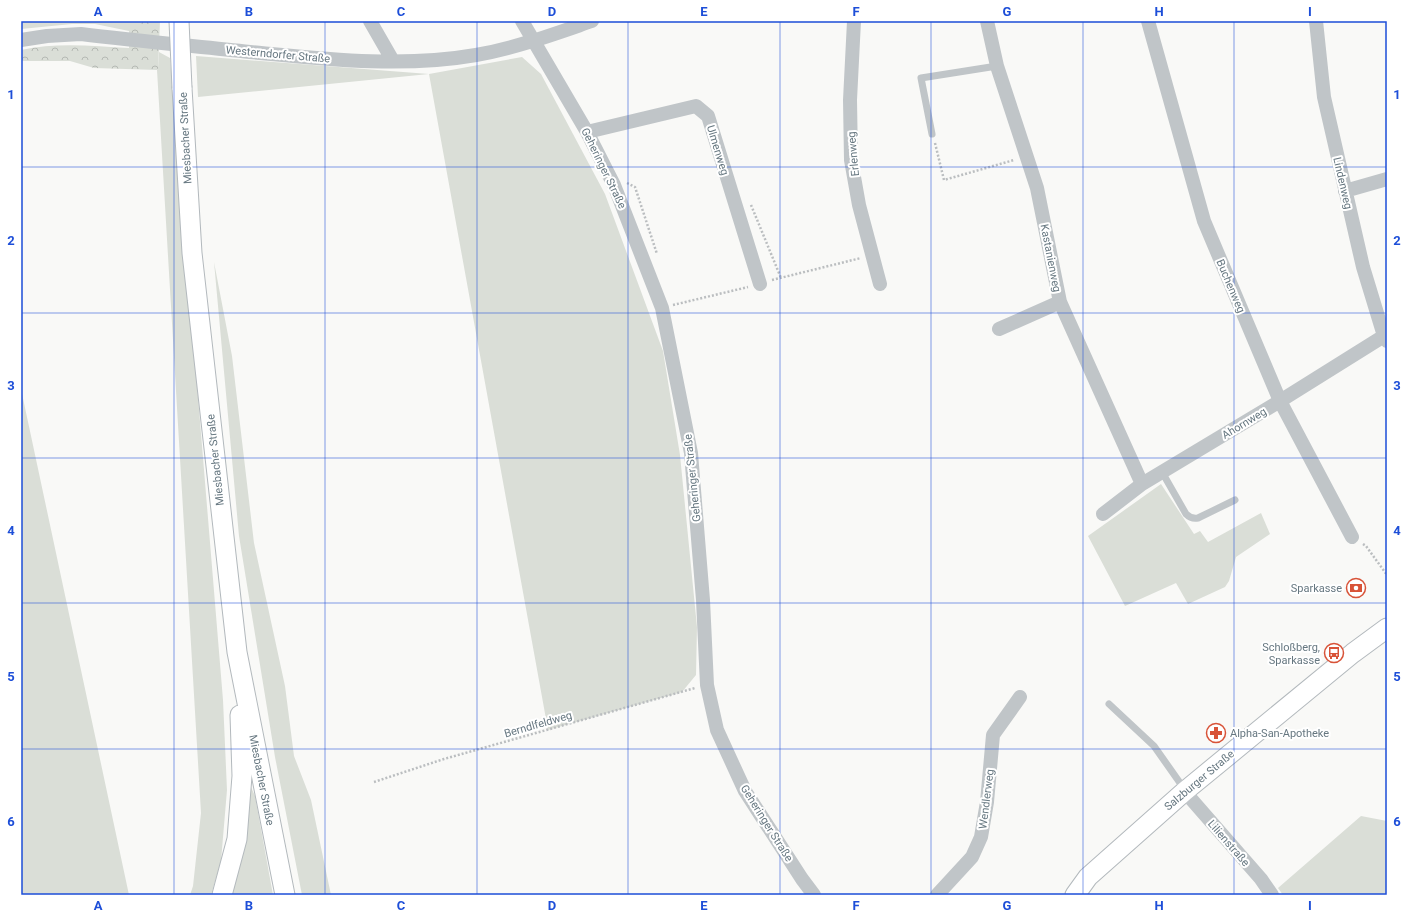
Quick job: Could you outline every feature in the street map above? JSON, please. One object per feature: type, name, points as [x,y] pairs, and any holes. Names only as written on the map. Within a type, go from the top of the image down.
[{"type":"main road","name":"Miesbacher Straße","points":[[179,21],[192,254],[237,652],[284,895]]},
{"type":"main road","name":"Salzburger Straße","points":[[1075,895],[1088,877],[1185,791],[1352,653],[1387,628]]},
{"type":"main road","points":[[222,895],[237,839],[242,776],[237,652]]},
{"type":"street","points":[[370,21],[393,61]]},
{"type":"street","name":"Geheringer Straße","points":[[522,21],[587,132],[614,185],[662,308],[666,321],[691,453],[704,600],[707,684],[717,730],[745,791],[814,895]]},
{"type":"street","name":"Westerndorfer Straße","points":[[21,40],[47,36],[81,34],[288,56],[393,61],[443,59],[476,55],[533,41],[592,21]]},
{"type":"street","name":"Erlenweg","points":[[854,21],[850,100],[851,160],[859,205],[880,284]]},
{"type":"street","name":"Kastanienweg","points":[[987,21],[997,66],[1037,188],[1060,302],[1142,484]]},
{"type":"street","name":"Buchenweg","points":[[1148,21],[1204,221],[1280,401],[1352,537]]},
{"type":"street","name":"Lindenweg","points":[[1316,21],[1324,97],[1363,267],[1386,337]]},
{"type":"street","name":"Ulmenweg","points":[[587,132],[696,106],[708,116],[760,284]]},
{"type":"street","points":[[1345,191],[1387,179]]},
{"type":"street","points":[[999,329],[1060,302]]},
{"type":"street","name":"Ahornweg","points":[[1103,514],[1142,484],[1386,337]]},
{"type":"street","name":"Wendlerweg","points":[[937,895],[972,857],[981,837],[987,802],[993,735],[1020,697]]},
{"type":"street","name":"Lilienstraße","points":[[1185,791],[1261,879],[1272,895]]},
{"type":"lane","points":[[932,134],[921,78],[997,66]]},
{"type":"lane","points":[[1162,472],[1186,514],[1193,519],[1235,500]]},
{"type":"lane","points":[[1109,704],[1154,746],[1185,791]]},
{"type":"path","points":[[932,134],[944,180],[1027,156]]},
{"type":"path","points":[[672,305],[673,311]]},
{"type":"path","points":[[1352,537],[1366,546],[1387,575]]},
{"type":"path","name":"Berndlfeldweg","points":[[374,782],[444,759],[707,684]]},
{"type":"green space","points":[[21,21],[129,21],[129,31],[95,24],[72,24],[21,29]]},
{"type":"green space","points":[[129,21],[160,21],[157,70],[94,68],[70,61],[21,61],[21,50],[48,46],[75,45],[129,48]]},
{"type":"green space","points":[[159,52],[170,58],[223,700],[227,790],[221,861],[211,895],[190,895],[193,886],[201,813],[157,70]]},
{"type":"green space","points":[[196,56],[429,74],[198,97]]},
{"type":"green space","points":[[522,57],[541,74],[605,194],[663,351],[680,455],[697,627],[696,675],[682,692],[548,730],[429,74]]},
{"type":"green space","points":[[214,262],[232,356],[254,543],[285,686],[294,756],[311,800],[331,895],[302,895],[275,757],[239,536]]},
{"type":"green space","points":[[21,389],[129,895],[21,895]]},
{"type":"green space","points":[[1161,484],[1194,534],[1200,531],[1208,542],[1261,513],[1270,534],[1236,557],[1229,581],[1225,587],[1188,604],[1176,583],[1125,606],[1088,536]]},
{"type":"green space","points":[[250,785],[255,796],[273,895],[232,895]]},
{"type":"green space","points":[[1361,816],[1387,821],[1387,895],[1283,895],[1278,888]]},
{"type":"place","name":"Sparkasse","points":[[1356,588]]},
{"type":"place","name":"Schloßberg, Sparkasse","points":[[1334,653]]},
{"type":"place","name":"Alpha-San-Apotheke","points":[[1216,733]]}]
